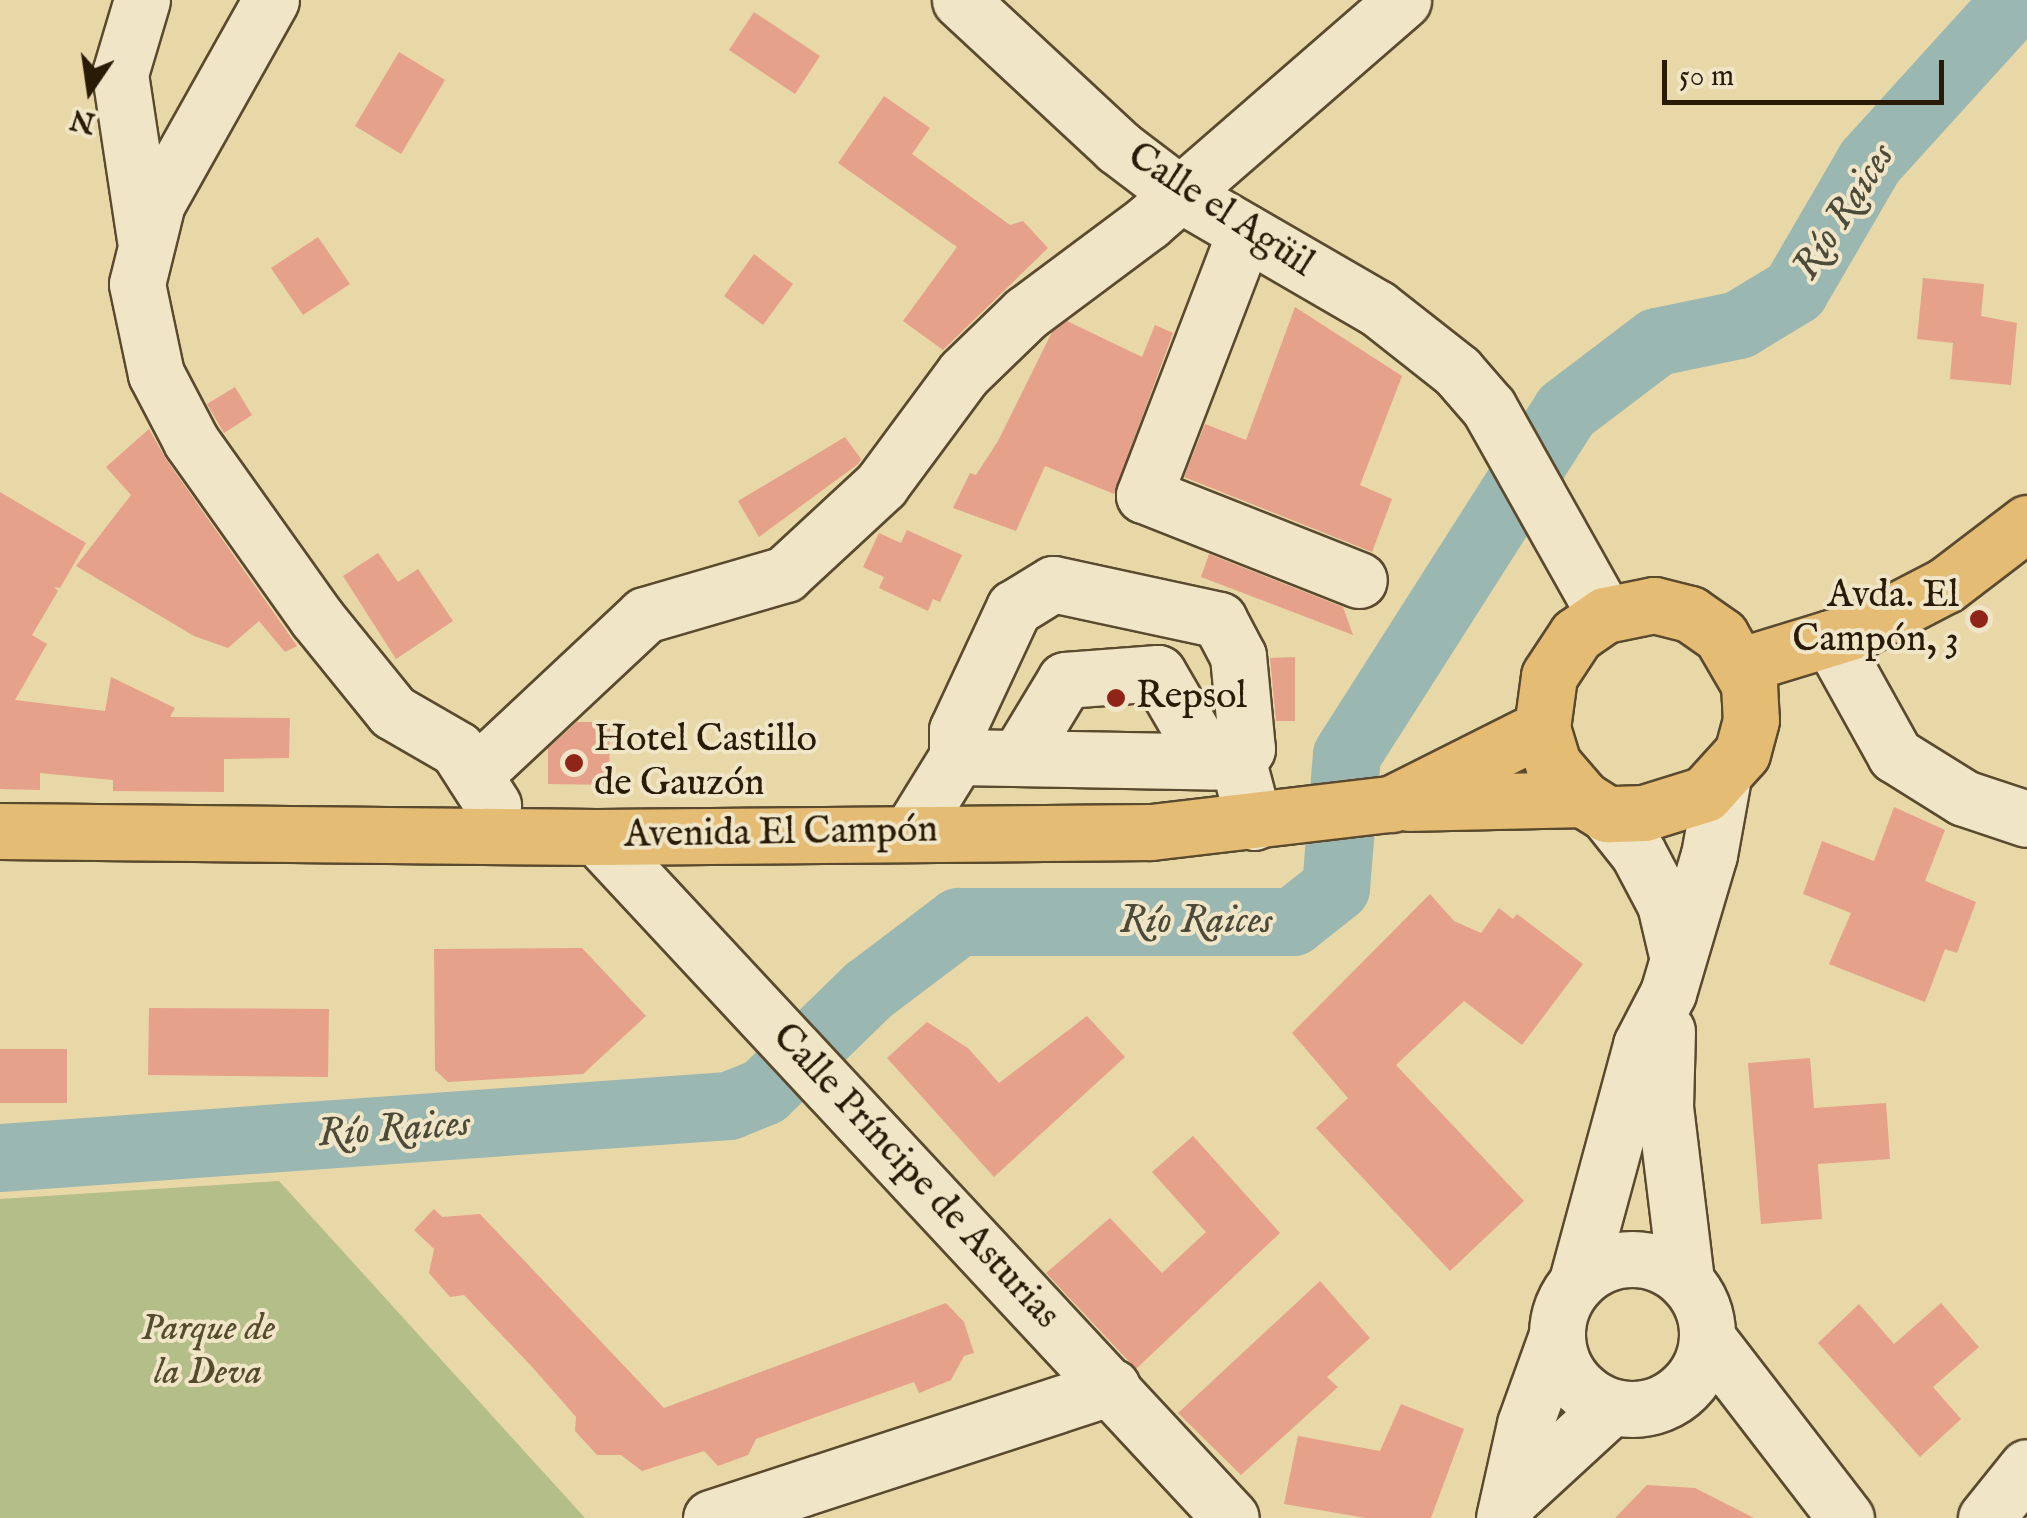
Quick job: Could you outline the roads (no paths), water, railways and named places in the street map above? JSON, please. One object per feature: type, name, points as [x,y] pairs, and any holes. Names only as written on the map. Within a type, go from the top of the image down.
[{"type":"main road","points":[[1742,666],[1830,638],[1946,585],[2027,523]]},
{"type":"main road","points":[[1391,804],[1595,806],[1678,806],[1722,783],[1742,753],[1752,720],[1742,666],[1722,636],[1690,614],[1654,606],[1606,615],[1576,635],[1549,676],[1542,728],[1553,764],[1595,806]]},
{"type":"main road","name":"Avenida El Campón","points":[[0,831],[597,837],[912,830],[1151,832],[1274,821],[1391,804],[1542,728]]},
{"type":"street","points":[[142,0],[120,74],[146,248]]},
{"type":"street","points":[[270,0],[157,202],[137,284],[156,374],[191,442],[393,712],[457,749],[493,804],[501,836]]},
{"type":"street","name":"Calle el Agüil","points":[[960,0],[1118,146],[1180,194],[1376,308],[1457,371],[1489,408],[1606,615]]},
{"type":"street","points":[[474,775],[645,615],[785,574],[881,485],[964,374],[1026,313],[1180,194],[1403,0]]},
{"type":"street","points":[[1245,232],[1144,495],[1358,580]]},
{"type":"street","points":[[912,830],[956,757],[957,730],[1014,608],[1054,584],[1219,620],[1238,656],[1247,750],[1224,761],[956,757]]},
{"type":"street","points":[[1830,638],[1896,756],[1964,798],[2027,819]]},
{"type":"street","points":[[1018,758],[1065,680],[1158,673],[1274,821]]},
{"type":"street","points":[[1508,1509],[1524,1424],[1556,1338],[1561,1308],[1576,1281],[1641,1044],[1672,972],[1708,856],[1722,783]]},
{"type":"street","points":[[1508,1509],[1637,1405],[1694,1377],[1708,1338],[1706,1318],[1686,1281],[1665,1107],[1672,972],[1665,904],[1638,852],[1595,806]]},
{"type":"street","name":"Calle Príncipe de Asturias","points":[[597,837],[774,1026],[818,1080],[1112,1387],[1231,1518]]},
{"type":"street","points":[[1576,1281],[1596,1266],[1644,1259],[1686,1281]]},
{"type":"street","points":[[1556,1338],[1567,1374],[1637,1405],[1702,1410],[1780,1441]]},
{"type":"street","points":[[1708,1338],[1780,1441],[1846,1518]]},
{"type":"street","points":[[711,1518],[777,1506],[1112,1387]]},
{"type":"street","points":[[1986,1518],[2027,1467]]},
{"type":"waterway","name":"Río Raices","points":[[0,1158],[729,1106],[764,1092],[869,990],[959,922],[1293,922],[1336,888],[1347,755],[1566,411],[1657,342],[1739,325],[1795,291],[1870,162],[2017,0]]},
{"type":"place","name":"Avda. El Campón, 3","points":[[1979,619]]},
{"type":"place","name":"Repsol","points":[[1116,698]]},
{"type":"place","name":"Hotel Castillo de Gauzón","points":[[574,763]]},
{"type":"park label","name":"Parque de la Deva","points":[[208,1352]]}]
